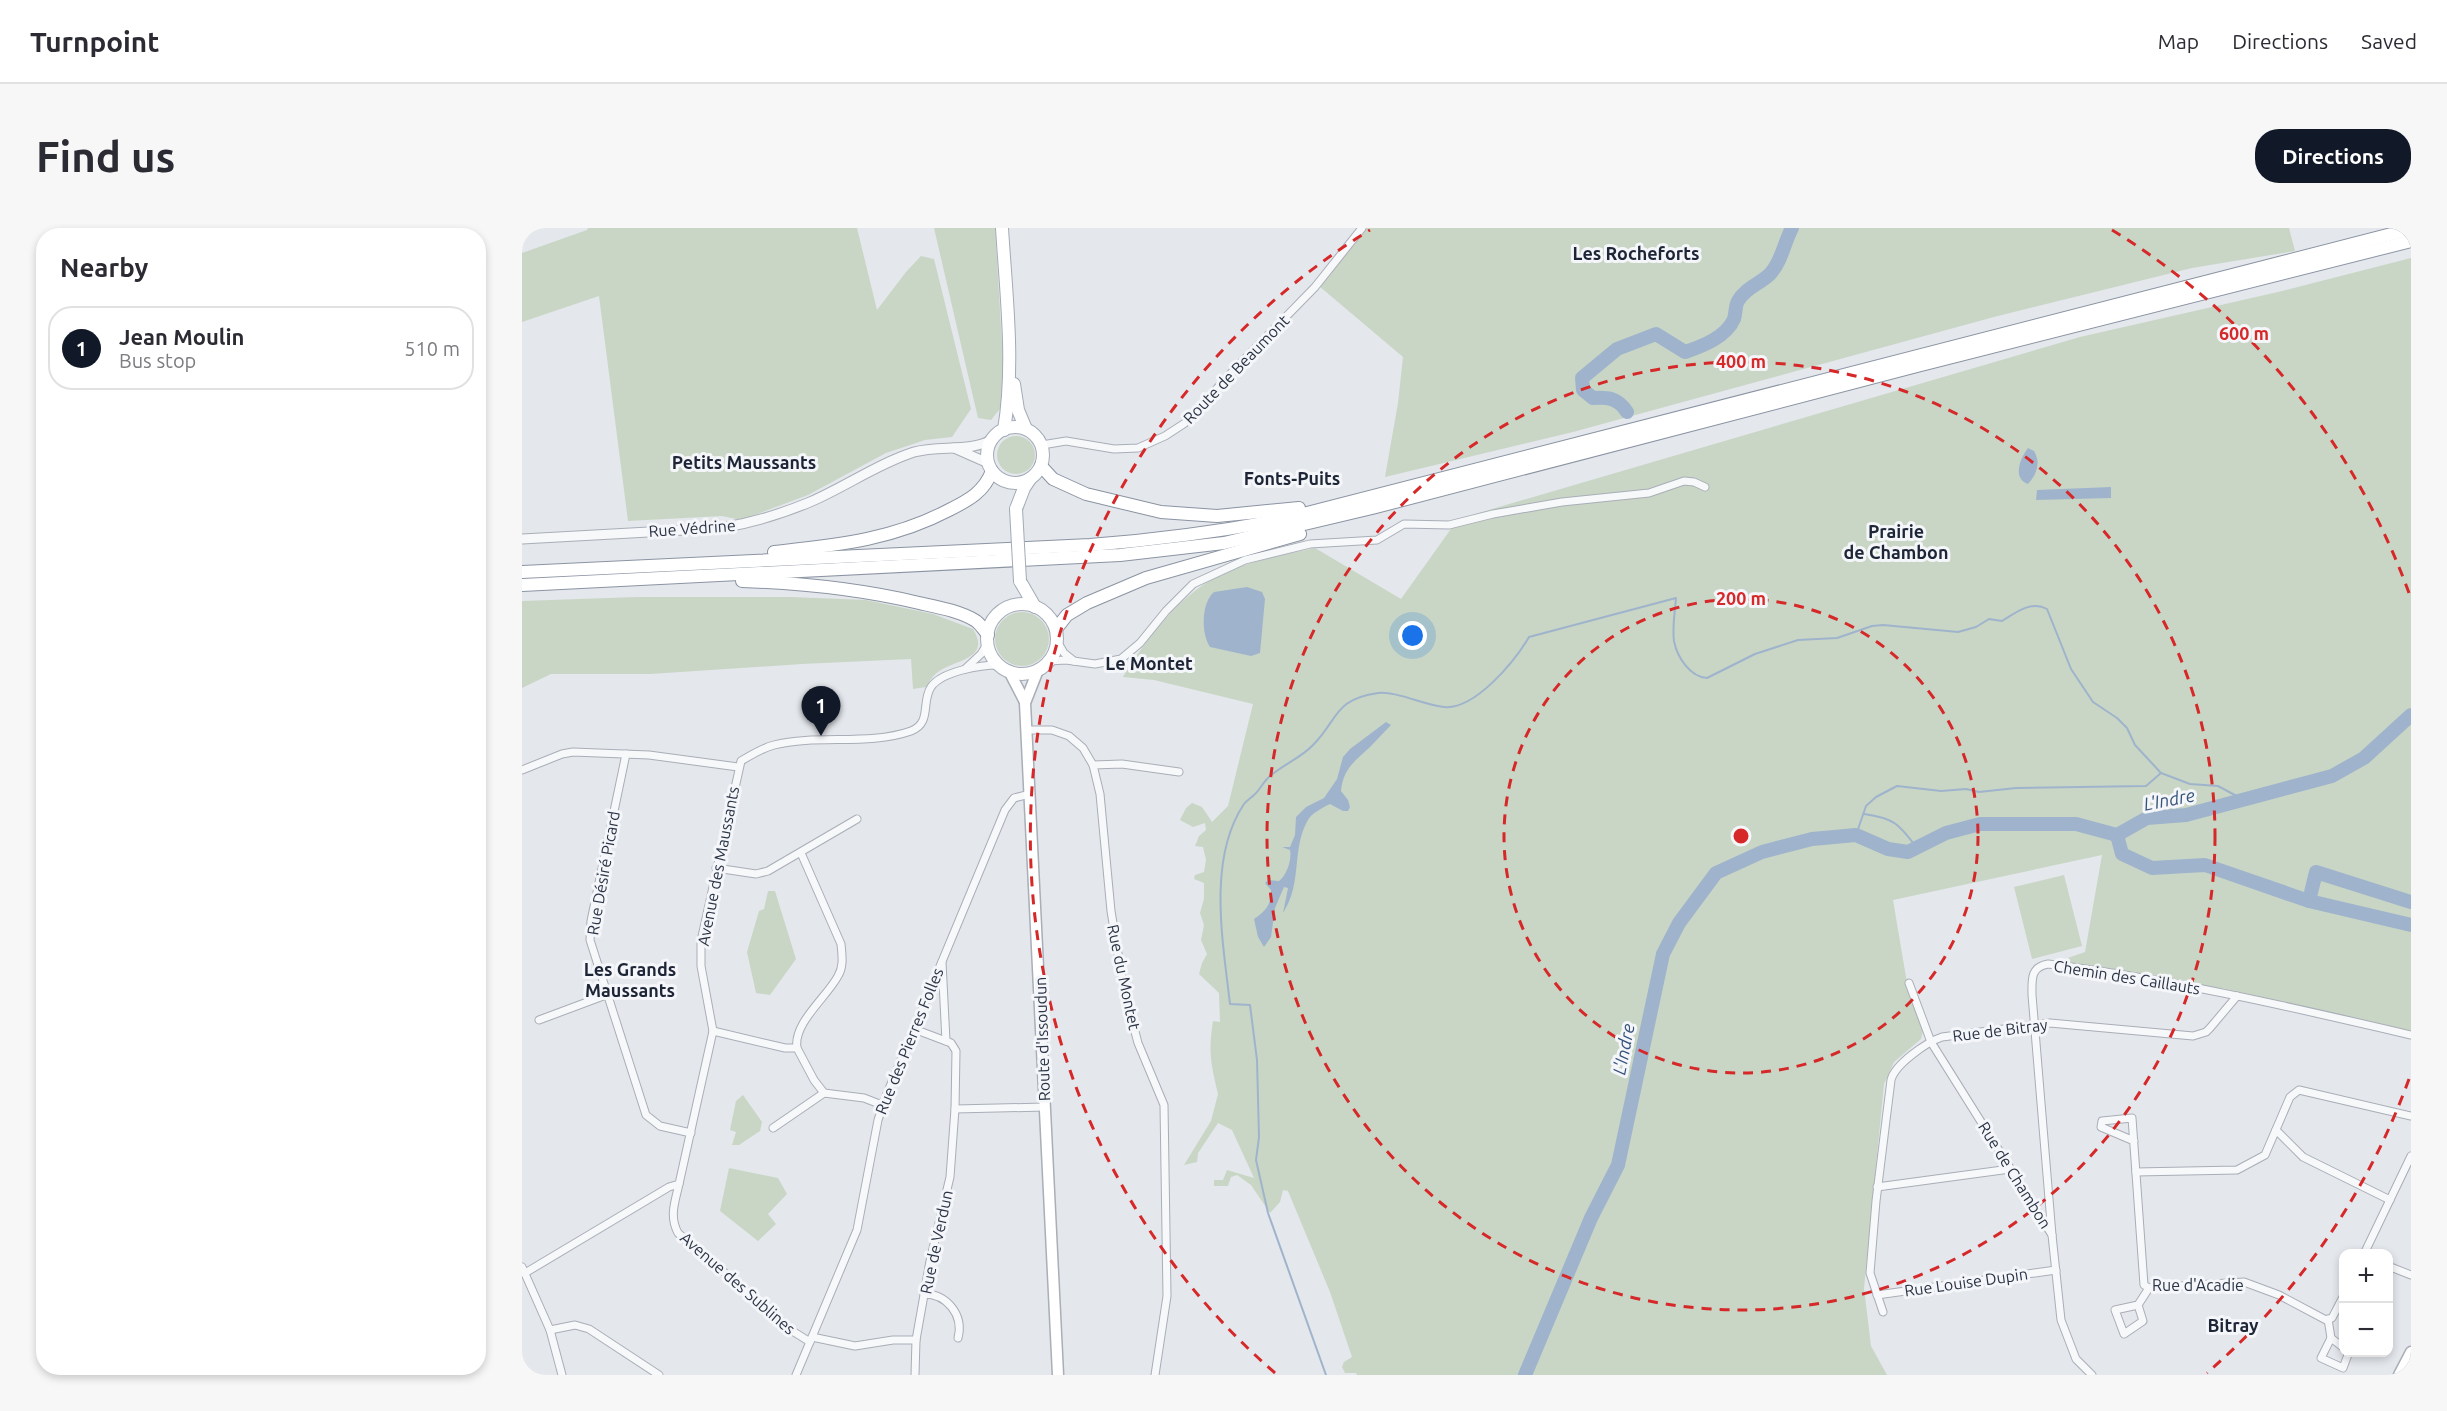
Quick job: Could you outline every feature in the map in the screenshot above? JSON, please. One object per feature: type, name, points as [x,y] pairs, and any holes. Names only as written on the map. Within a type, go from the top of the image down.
[{"type":"main road","points":[[1002,228],[1009,356],[1004,430]]},
{"type":"main road","points":[[522,572],[1160,540],[1280,520],[2411,229]]},
{"type":"main road","points":[[522,585],[1131,554],[1224,543],[1345,515],[1917,366],[2411,241]]},
{"type":"main road","points":[[1009,356],[1018,410],[1026,429]]},
{"type":"main road","points":[[714,562],[877,538],[902,531],[968,500],[981,491],[990,467],[988,450],[991,440],[1004,430],[1018,427],[1033,433],[1042,446],[1043,460],[1024,488],[1016,509]]},
{"type":"main road","points":[[1041,466],[1053,479],[1086,494],[1135,507],[1186,515],[1217,516],[1294,509],[1349,497],[1376,495]]},
{"type":"main road","points":[[990,467],[1002,480],[1016,509],[1020,581],[1035,607]]},
{"type":"main road","points":[[1002,480],[1021,483],[1030,479]]},
{"type":"main road","points":[[1056,635],[1048,615],[1026,604],[1008,607],[998,614],[991,624],[988,639],[991,655],[1004,668],[1024,674],[1038,670],[1049,661],[1056,635],[1067,615],[1087,603],[1146,578],[1296,535],[1345,515]]},
{"type":"main road","points":[[627,580],[654,584],[742,581],[840,587],[944,609],[974,620],[988,639]]},
{"type":"main road","points":[[1008,607],[1020,581]]},
{"type":"main road","name":"Route d'Issoudun","points":[[1004,668],[1025,707]]},
{"type":"main road","name":"Route d'Issoudun","points":[[1038,670],[1025,707],[1058,1375]]},
{"type":"main road","points":[[2399,1375],[2411,1352]]},
{"type":"street","name":"Route de Beaumont","points":[[1042,446],[1066,441],[1114,449],[1138,448],[1165,436],[1185,423],[1315,287],[1362,228]]},
{"type":"street","name":"Rue Védrine","points":[[522,539],[721,528],[748,523],[811,501],[886,463],[916,452],[940,447],[954,448],[985,444],[991,440]]},
{"type":"street","name":"Rue Védrine","points":[[954,448],[990,467]]},
{"type":"street","points":[[1049,661],[1107,663],[1127,655],[1193,584],[1245,560],[1310,544],[1377,540],[1404,524],[1449,525],[1493,514],[1562,502],[1649,492],[1684,481],[1705,487]]},
{"type":"street","points":[[1056,635],[1066,656],[1079,663]]},
{"type":"street","points":[[963,670],[978,658],[988,639]]},
{"type":"street","points":[[522,770],[566,753],[649,755],[739,764],[776,744],[882,736],[913,730],[923,721],[928,693],[932,686],[945,677],[982,666],[1004,668]]},
{"type":"street","name":"Rue du Montet","points":[[1026,730],[1052,730],[1069,736],[1083,748],[1093,765],[1100,794],[1111,911],[1124,990],[1138,1043],[1164,1105],[1167,1296],[1155,1375]]},
{"type":"street","name":"Rue Désiré Picard","points":[[626,754],[589,928],[591,947],[646,1115],[660,1126],[690,1133]]},
{"type":"street","name":"Avenue des Maussants","points":[[679,1184],[713,1031],[701,966],[701,941],[739,764]]},
{"type":"street","points":[[1093,765],[1122,764],[1179,772]]},
{"type":"street","name":"Rue des Pierres Folles","points":[[796,1375],[857,1230],[882,1105],[1007,805],[1014,798],[1030,794]]},
{"type":"street","points":[[716,868],[756,874],[768,871],[857,819]]},
{"type":"street","points":[[801,853],[841,944],[843,959],[839,975],[800,1028],[796,1039],[797,1048],[814,1080],[824,1093]]},
{"type":"street","name":"Rue de Verdun","points":[[915,1375],[916,1340],[924,1294],[950,1177],[956,1108],[956,1049],[954,1045],[946,1041],[942,960]]},
{"type":"street","name":"Chemin des Caillauts","points":[[2052,1235],[2034,1024],[2032,974],[2036,968],[2048,964],[2119,972],[2411,1035]]},
{"type":"street","name":"Rue de Chambon","points":[[1909,983],[1930,1042],[1981,1119],[2052,1235],[2059,1313],[2076,1359],[2092,1375]]},
{"type":"street","points":[[539,1020],[606,995]]},
{"type":"street","name":"Rue de Bitray","points":[[1883,1312],[1870,1273],[1877,1187],[1893,1074],[1897,1067],[1930,1042],[1957,1034],[2034,1024],[2050,1023],[2193,1036],[2206,1032],[2236,996]]},
{"type":"street","points":[[914,1029],[946,1041]]},
{"type":"street","points":[[713,1031],[785,1048],[797,1048]]},
{"type":"street","points":[[2134,1141],[2101,1127],[2102,1121],[2132,1118],[2134,1141],[2136,1172],[2237,1170],[2265,1155],[2290,1097],[2299,1090],[2411,1116]]},
{"type":"street","points":[[773,1128],[824,1093],[860,1096],[882,1105]]},
{"type":"street","points":[[956,1108],[1045,1107]]},
{"type":"street","points":[[2276,1130],[2303,1157],[2390,1200]]},
{"type":"street","points":[[2366,1249],[2411,1156]]},
{"type":"street","points":[[1877,1187],[2010,1169]]},
{"type":"street","name":"Rue d'Acadie","points":[[2136,1172],[2144,1285],[2149,1288],[2244,1282],[2279,1295],[2328,1319]]},
{"type":"street","points":[[562,1375],[550,1330],[524,1270],[669,1187],[679,1184]]},
{"type":"street","name":"Avenue des Sublines","points":[[679,1184],[673,1212],[673,1223],[678,1233],[794,1332],[811,1339]]},
{"type":"street","points":[[2393,1268],[2411,1275]]},
{"type":"street","name":"Rue Louise Dupin","points":[[1877,1295],[2056,1270]]},
{"type":"street","points":[[2138,1305],[2143,1321],[2124,1335],[2115,1310],[2138,1305],[2149,1288]]},
{"type":"street","points":[[924,1294],[937,1294],[950,1304],[959,1325],[958,1338]]},
{"type":"street","points":[[2339,1303],[2332,1318],[2328,1319],[2331,1338],[2321,1358],[2343,1368],[2347,1357]]},
{"type":"street","points":[[550,1330],[575,1325],[589,1329],[659,1375]]},
{"type":"street","points":[[2331,1338],[2339,1345]]},
{"type":"street","points":[[811,1339],[855,1346],[893,1340],[916,1340]]},
{"type":"green space","points":[[588,228],[857,228],[877,310],[921,256],[934,259],[971,409],[952,437],[925,440],[886,453],[808,495],[741,520],[722,516],[628,521],[599,296],[522,322],[522,253]]},
{"type":"green space","points":[[934,228],[995,228],[1003,360],[1003,405],[991,420],[978,418]]},
{"type":"green space","points":[[1365,228],[2289,228],[2295,251],[2192,268],[1994,317],[1573,432],[1385,477],[1398,403],[1403,357],[1319,286]]},
{"type":"green space","points":[[2411,258],[2411,1031],[2222,988],[2213,989],[2179,979],[2178,981],[2059,961],[2085,952],[2102,855],[1893,900],[1908,989],[1923,1031],[1921,1039],[1894,1062],[1884,1084],[1864,1288],[1871,1346],[1887,1375],[1357,1375],[1356,1373],[1345,1373],[1342,1367],[1344,1362],[1352,1357],[1330,1292],[1288,1191],[1283,1190],[1280,1202],[1270,1213],[1251,1185],[1237,1175],[1231,1177],[1228,1186],[1214,1186],[1214,1180],[1223,1180],[1227,1170],[1254,1178],[1232,1130],[1218,1123],[1198,1153],[1197,1162],[1184,1165],[1211,1121],[1218,1094],[1212,1066],[1211,1042],[1213,1021],[1220,1022],[1219,993],[1199,974],[1207,954],[1201,940],[1204,925],[1200,913],[1204,899],[1204,883],[1194,879],[1195,875],[1204,872],[1206,860],[1203,847],[1195,846],[1199,836],[1206,830],[1205,823],[1193,827],[1180,820],[1186,808],[1192,803],[1202,807],[1212,822],[1228,806],[1253,704],[1154,680],[1123,677],[1140,650],[1172,612],[1196,590],[1233,569],[1260,560],[1315,548],[1401,599],[1458,519],[2080,337],[2278,292]]},
{"type":"green space","points":[[1016,436],[1029,442],[1035,455],[1029,468],[1016,474],[1003,468],[997,455],[1003,442]]},
{"type":"green space","points":[[637,597],[791,597],[866,600],[933,614],[973,629],[978,639],[978,647],[968,658],[936,673],[926,687],[913,689],[911,659],[650,674],[551,674],[522,688],[522,601]]},
{"type":"green space","points":[[1022,612],[1032,614],[1041,620],[1047,629],[1049,639],[1047,649],[1041,658],[1032,664],[1022,666],[1012,664],[1003,658],[997,649],[995,639],[997,629],[1003,620],[1012,614]]},
{"type":"green space","points":[[2064,875],[2082,946],[2032,959],[2014,887]]},
{"type":"green space","points":[[768,891],[775,891],[796,959],[770,995],[756,993],[747,952],[759,911],[764,909]]},
{"type":"green space","points":[[743,1095],[762,1122],[760,1131],[739,1145],[732,1145],[736,1132],[730,1130],[736,1101]]},
{"type":"green space","points":[[729,1168],[778,1178],[787,1194],[768,1214],[776,1224],[758,1241],[720,1211]]},
{"type":"water","points":[[2028,448],[2034,451],[2038,464],[2028,484],[2020,478],[2019,468]]},
{"type":"water","points":[[2111,487],[2111,498],[2036,500],[2037,490]]},
{"type":"water","points":[[1247,587],[1262,592],[1265,599],[1260,653],[1251,656],[1210,647],[1205,634],[1204,619],[1210,597],[1214,592]]},
{"type":"water","points":[[1386,722],[1391,725],[1355,761],[1344,777],[1341,791],[1348,800],[1350,807],[1348,811],[1343,811],[1330,804],[1314,813],[1308,820],[1300,843],[1289,902],[1283,913],[1288,888],[1284,887],[1275,908],[1271,937],[1264,947],[1258,937],[1254,919],[1269,903],[1271,890],[1265,883],[1268,880],[1279,881],[1287,871],[1290,850],[1282,847],[1290,847],[1295,835],[1296,817],[1306,807],[1324,798],[1337,779],[1343,757],[1350,749]]},
{"type":"waterway","points":[[1627,412],[1612,399],[1593,398],[1583,390],[1582,378],[1617,349],[1656,334],[1685,352],[1720,336],[1734,319],[1736,305],[1741,297],[1774,269],[1792,228]]},
{"type":"waterway","points":[[1326,1375],[1268,1213],[1256,1160],[1259,1137],[1257,1060],[1250,1005],[1230,1004],[1220,901],[1225,850],[1232,826],[1244,804],[1269,777],[1308,750],[1345,705],[1364,696],[1385,693],[1436,706],[1456,706],[1468,701],[1493,682],[1529,637],[1676,598],[1673,631],[1676,647],[1685,665],[1695,674],[1707,678],[1755,654],[1798,640],[1837,638],[1872,626],[1883,625],[1958,632],[1976,627],[1989,619],[2002,621],[2018,611],[2035,606],[2047,609],[2071,669],[2093,702],[2117,718],[2127,728],[2135,745],[2161,773],[2190,784],[2218,786],[2244,800]]},
{"type":"waterway","name":"L'Indre","points":[[1525,1375],[1591,1218],[1618,1165],[1663,954],[1679,923],[1716,873],[1762,852],[1812,839],[1856,835],[1888,849],[1908,852],[1946,833],[1980,824],[2076,824],[2117,835],[2147,818],[2186,815],[2332,776],[2364,758],[2411,715]]},
{"type":"waterway","name":"L'Indre","points":[[1856,835],[1866,806],[1876,797],[1897,786],[1941,791],[1966,789],[1979,792],[2016,788],[2146,786],[2161,773]]},
{"type":"waterway","name":"L'Indre","points":[[1864,814],[1889,820],[1900,828],[1917,848]]},
{"type":"waterway","points":[[2117,835],[2122,854],[2152,868],[2205,865],[2309,901],[2316,872],[2411,902]]},
{"type":"waterway","points":[[2309,901],[2411,925]]},
{"type":"place","name":"Jean Moulin","points":[[821,736]]},
{"type":"district","name":"Les Rocheforts","points":[[1636,253]]},
{"type":"district","name":"Petits Maussants","points":[[744,462]]},
{"type":"district","name":"Fonts-Puits","points":[[1292,478]]},
{"type":"district","name":"Prairie de Chambon","points":[[1896,541]]},
{"type":"district","name":"Le Montet","points":[[1149,663]]},
{"type":"district","name":"Les Grands Maussants","points":[[630,979]]},
{"type":"district","name":"Bitray","points":[[2233,1325]]}]
